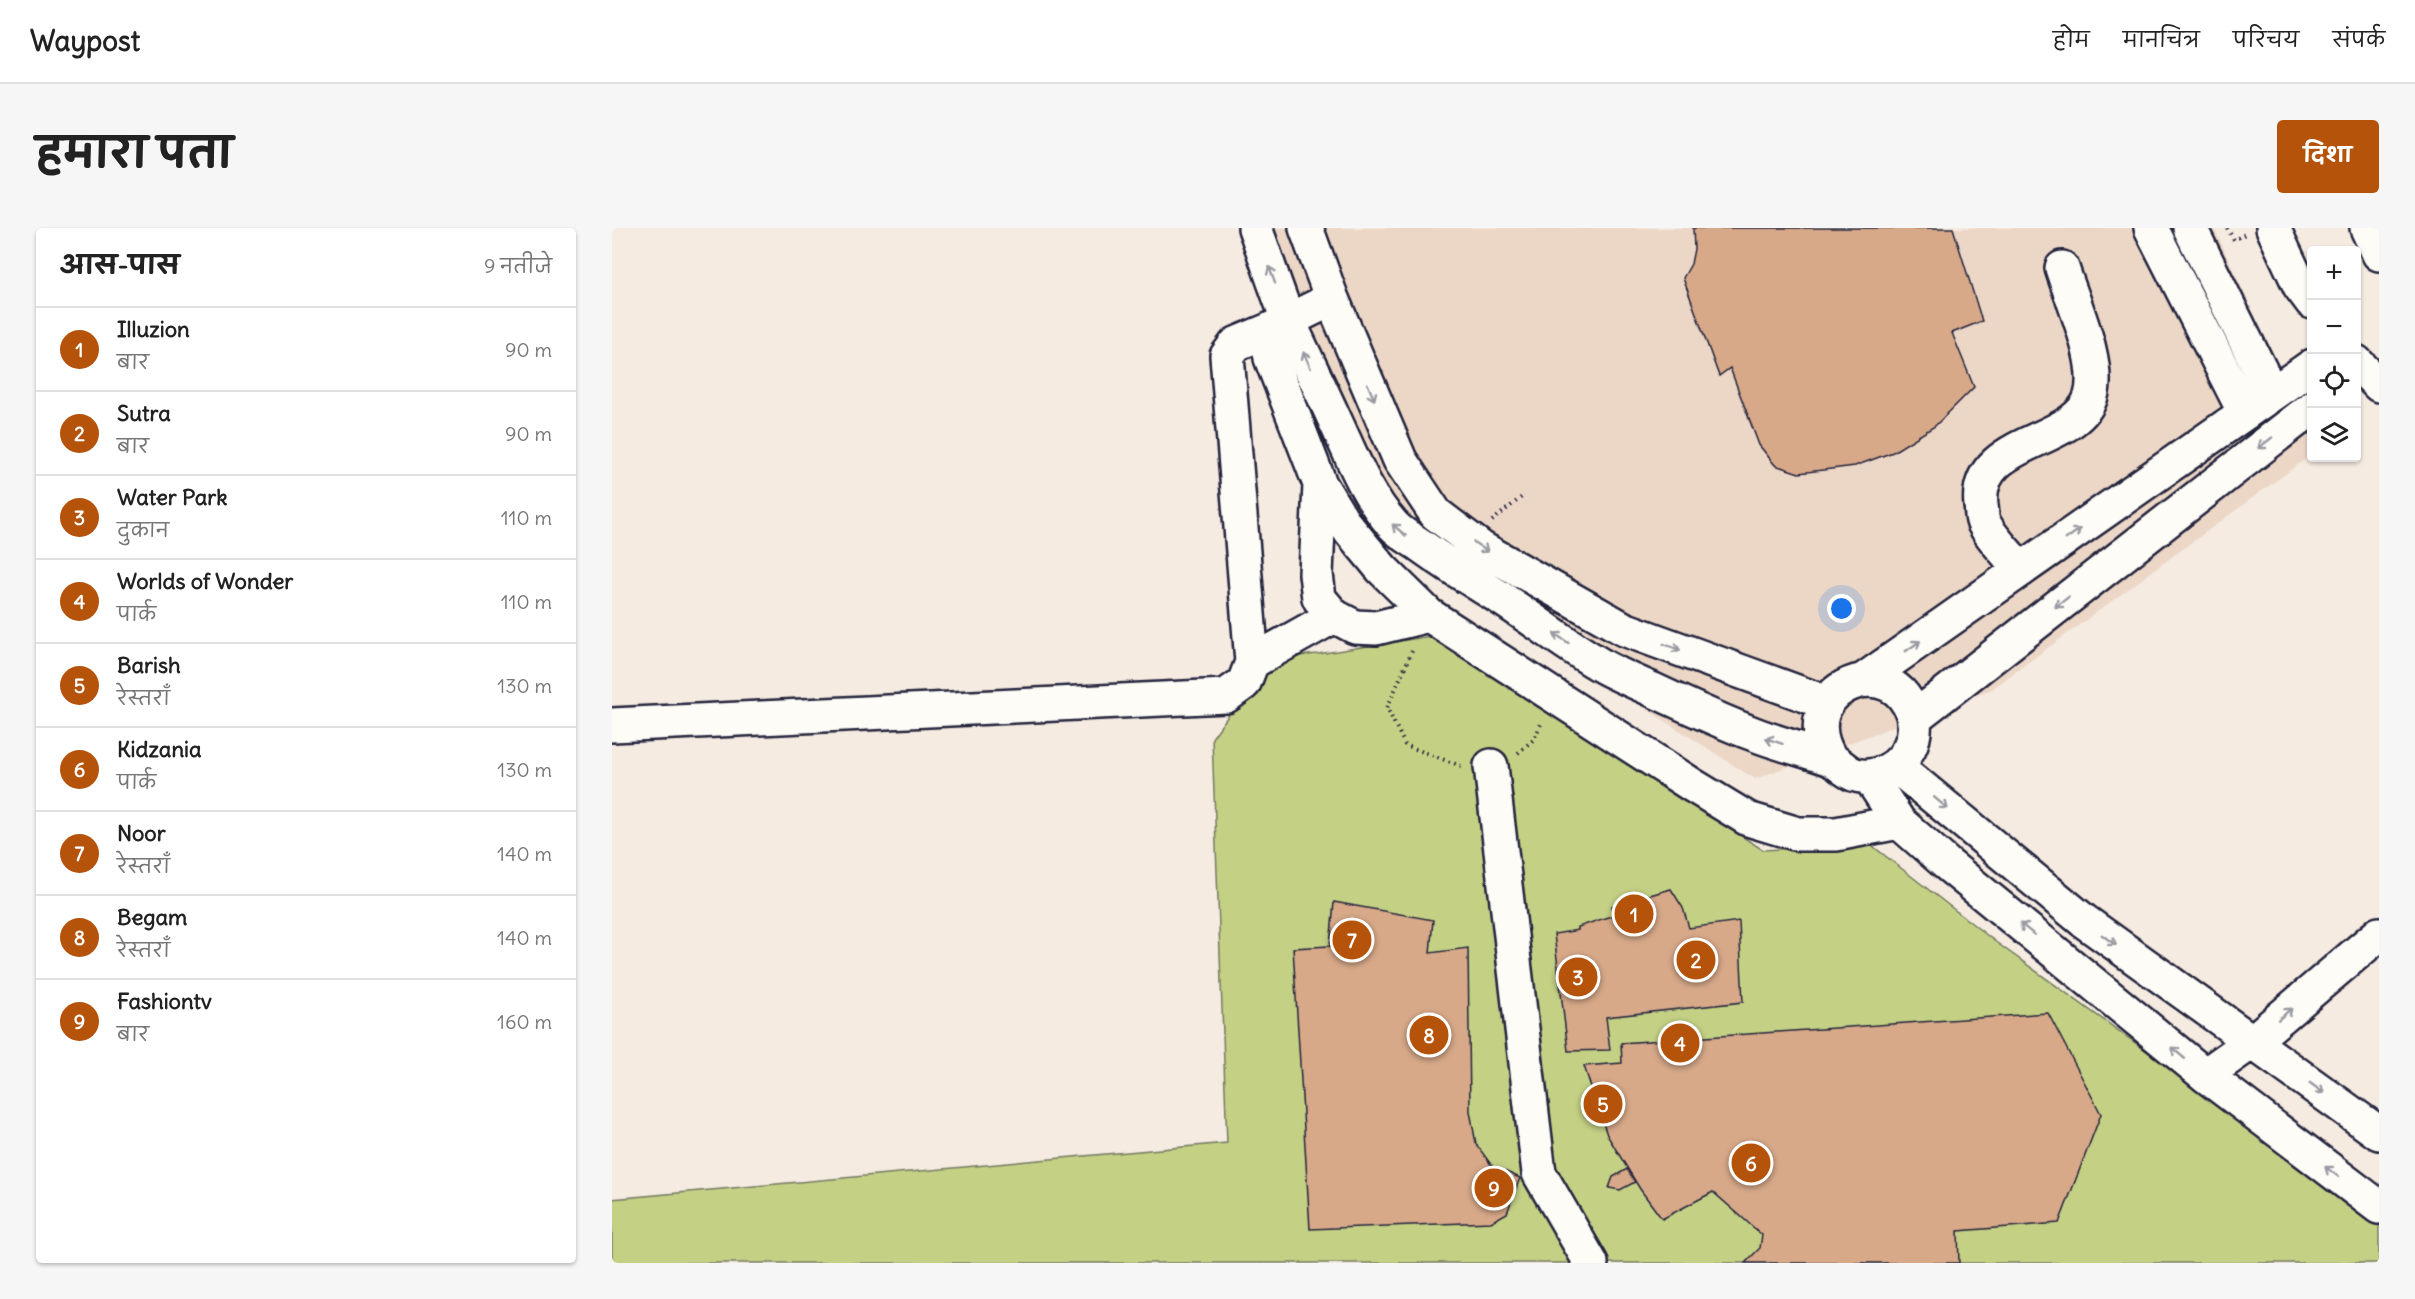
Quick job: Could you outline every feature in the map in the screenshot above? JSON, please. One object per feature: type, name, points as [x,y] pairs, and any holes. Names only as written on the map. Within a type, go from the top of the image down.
[{"type":"street","points":[[1255,228],[1278,326],[1366,487],[1394,527],[1446,564],[1604,667],[1757,735],[1830,758]]},
{"type":"street","points":[[1306,228],[1332,299],[1400,460],[1436,514],[1481,548],[1624,629],[1827,703]]},
{"type":"street","points":[[2151,228],[2245,413]]},
{"type":"street","points":[[2190,228],[2272,394]]},
{"type":"street","points":[[2273,228],[2300,286],[2310,300]]},
{"type":"street","points":[[2367,228],[2379,254]]},
{"type":"street","points":[[2021,570],[1983,522],[1981,483],[1996,464],[2013,450],[2038,440],[2085,410],[2091,397],[2094,365],[2062,268]]},
{"type":"street","points":[[612,725],[1226,696],[1244,683],[1252,662],[1227,356],[1236,344],[1332,299]]},
{"type":"street","points":[[1278,326],[1271,358],[1320,484],[1343,522],[1382,569],[1429,615],[1748,819],[1798,834],[1836,834],[1899,822]]},
{"type":"street","points":[[1865,679],[1891,685],[1908,702],[1914,718],[1912,741],[1906,755],[1882,771],[1854,775],[1841,769],[1822,746],[1819,731],[1821,716],[1827,703],[1837,692],[1865,679],[2307,370]]},
{"type":"street","points":[[1914,718],[2307,412]]},
{"type":"street","points":[[1320,484],[1316,574],[1320,598],[1334,616],[1355,627],[1376,628],[1429,615]]},
{"type":"street","points":[[1252,662],[1334,616]]},
{"type":"street","points":[[1604,667],[1624,629]]},
{"type":"street","points":[[1491,766],[1539,1173],[1591,1263]]},
{"type":"street","points":[[1882,771],[1899,822],[2205,1075],[2379,1207]]},
{"type":"street","points":[[1882,771],[2185,995],[2379,1132]]},
{"type":"street","points":[[2205,1075],[2253,1041],[2379,934]]},
{"type":"path","points":[[2227,228],[2234,240]]},
{"type":"path","points":[[1429,615],[1387,708],[1405,744],[1461,766],[1504,765],[1534,739],[1556,697]]},
{"type":"shaded area","points":[[1247,228],[2214,228],[2279,368],[2307,402],[2307,458],[1992,689],[1755,779],[1382,539],[1346,491]]},
{"type":"green space","points":[[1432,636],[1763,850],[1870,844],[1997,943],[2379,1219],[2379,1263],[612,1263],[612,1199],[1227,1143],[1212,738],[1269,659],[1318,654]]},
{"type":"building","points":[[1693,228],[1953,228],[1982,321],[1952,333],[1974,387],[1935,426],[1893,452],[1855,466],[1799,473],[1775,465],[1759,445],[1730,368],[1719,376],[1683,278],[1691,264],[1694,249]]},
{"type":"building","points":[[1671,889],[1683,908],[1689,928],[1739,921],[1743,1002],[1606,1017],[1610,1050],[1568,1051],[1554,934],[1578,930],[1578,927],[1614,915],[1612,906]]},
{"type":"building","points":[[1334,902],[1433,920],[1430,953],[1468,948],[1470,1111],[1476,1144],[1492,1166],[1520,1178],[1507,1213],[1491,1222],[1310,1229],[1293,948],[1330,946]]},
{"type":"building","points":[[2048,1013],[2101,1114],[2059,1223],[1958,1231],[1959,1263],[1745,1263],[1760,1248],[1762,1235],[1713,1192],[1662,1219],[1640,1189],[1607,1135],[1584,1066],[1622,1063],[1621,1043]]},
{"type":"building","points":[[1627,1169],[1635,1182],[1620,1190],[1609,1188],[1613,1177]]},
{"type":"place","name":"Illuzion","points":[[1634,914]]},
{"type":"place","name":"Noor","points":[[1352,940]]},
{"type":"place","name":"Sutra","points":[[1696,960]]},
{"type":"place","name":"Water Park","points":[[1578,977]]},
{"type":"place","name":"Begam","points":[[1429,1035]]},
{"type":"place","name":"Worlds of Wonder","points":[[1680,1043]]},
{"type":"place","name":"Barish","points":[[1603,1104]]},
{"type":"place","name":"Kidzania","points":[[1751,1163]]},
{"type":"place","name":"Fashiontv","points":[[1494,1188]]}]
